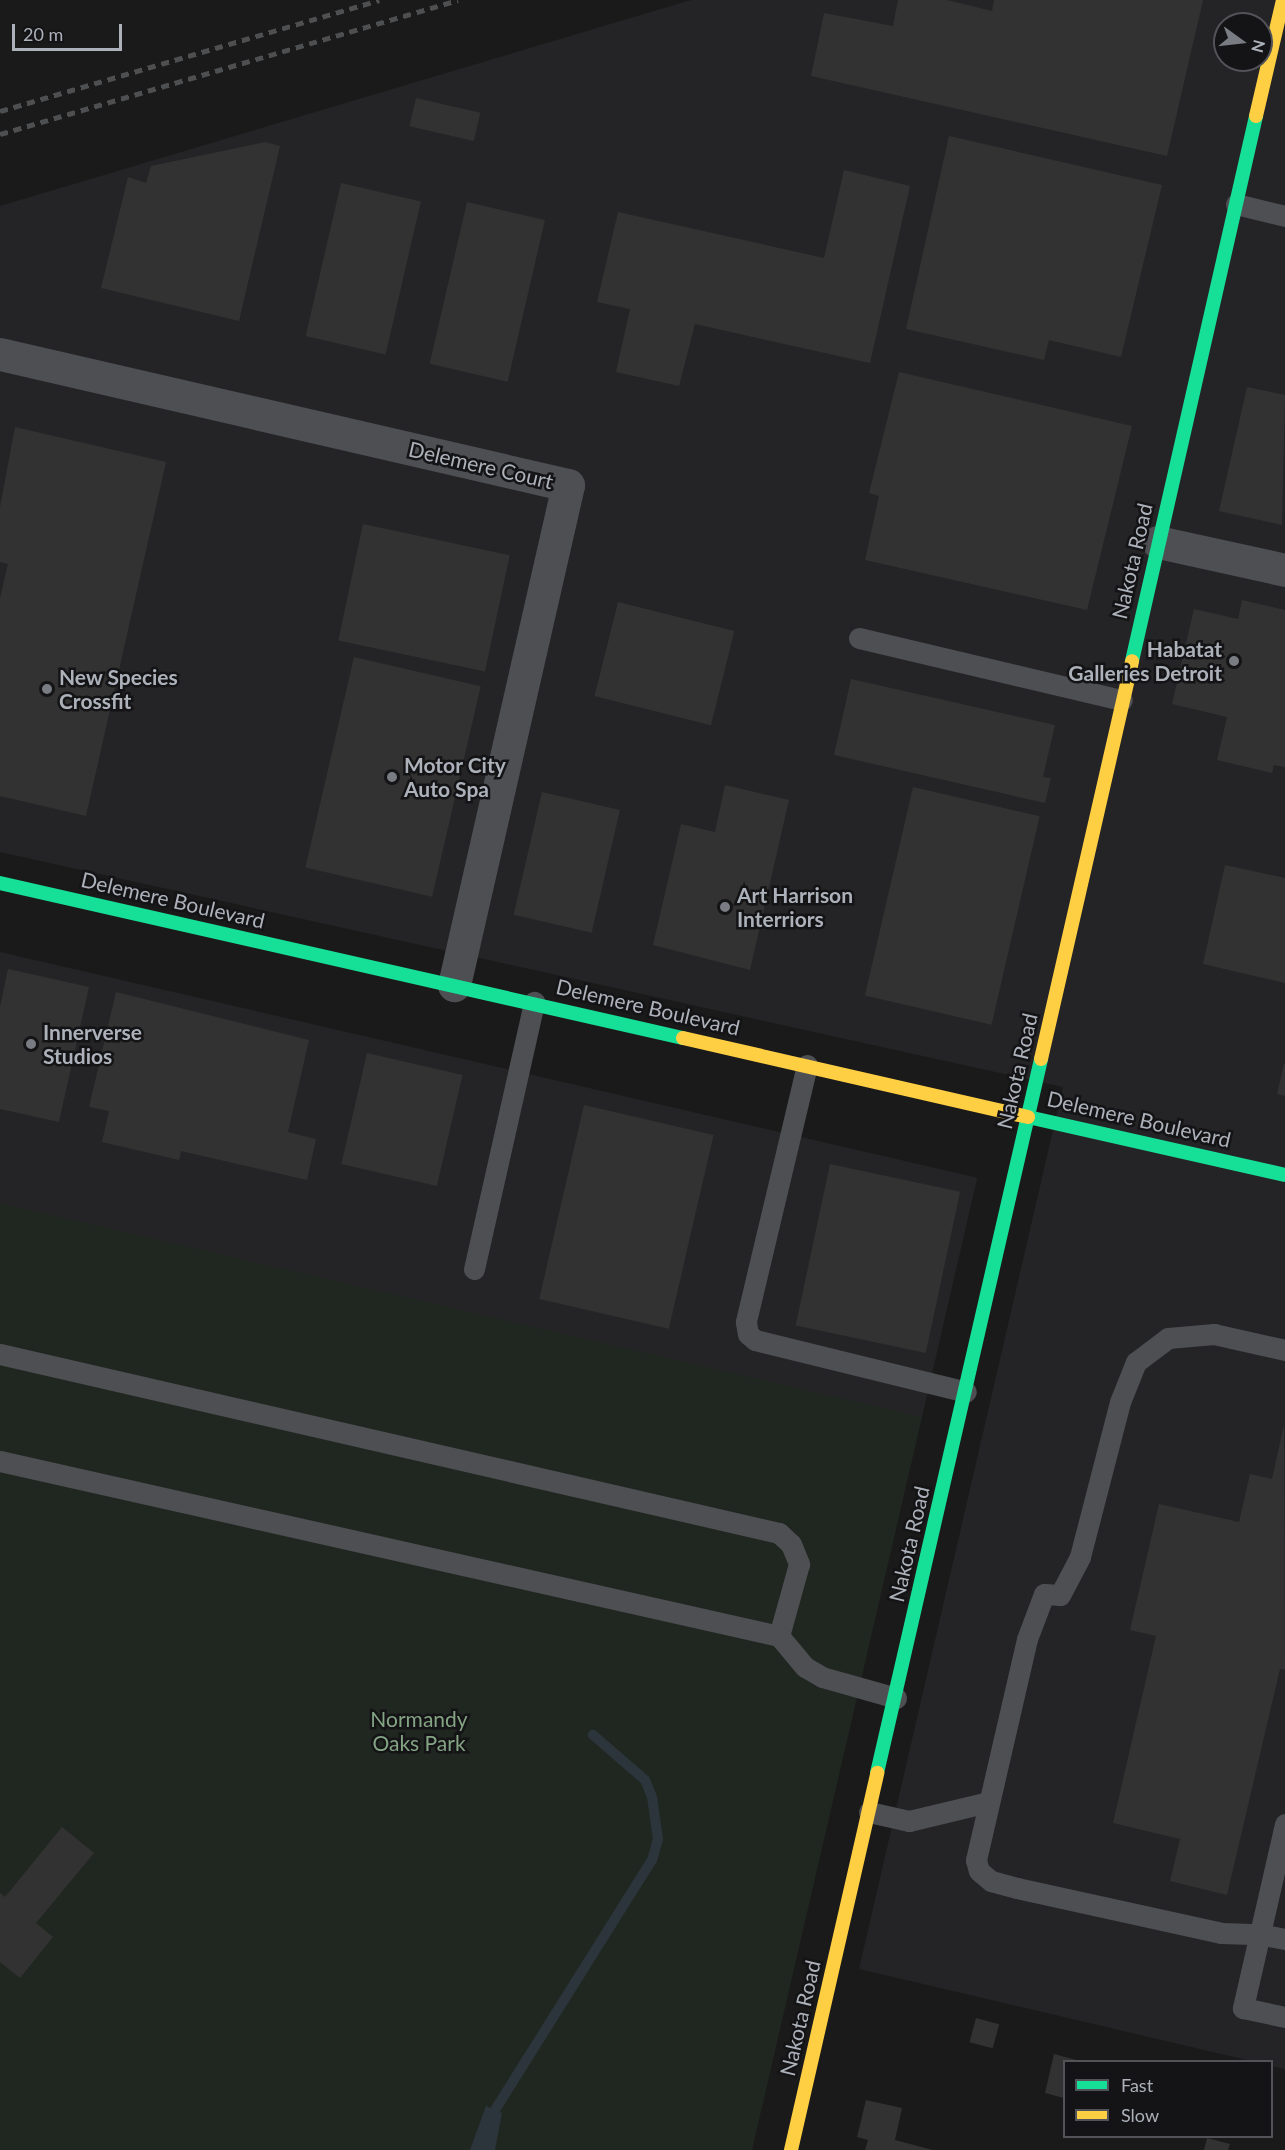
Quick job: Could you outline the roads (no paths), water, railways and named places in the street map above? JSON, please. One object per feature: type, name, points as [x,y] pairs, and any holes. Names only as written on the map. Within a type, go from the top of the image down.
[{"type":"street","name":"Nakota Road","points":[[791,2150],[1283,0]]},
{"type":"street","name":"Delemere Court","points":[[0,354],[568,485],[454,985]]},
{"type":"street","points":[[1158,542],[1285,570]]},
{"type":"street","name":"Delemere Boulevard","points":[[0,883],[534,1002],[1285,1175]]},
{"type":"lane","points":[[1236,204],[1285,216]]},
{"type":"lane","points":[[859,638],[1122,700]]},
{"type":"lane","points":[[474,1269],[534,1002]]},
{"type":"lane","points":[[807,1065],[746,1322],[747,1334],[754,1340],[966,1392]]},
{"type":"lane","points":[[1285,1350],[1214,1334],[1168,1338],[1136,1362],[1120,1402],[1080,1557],[1060,1595],[1044,1594],[1027,1639],[976,1860],[980,1871],[991,1881],[1221,1934],[1259,1934],[1285,1940]]},
{"type":"lane","points":[[0,1354],[779,1533],[791,1544],[799,1564],[779,1636]]},
{"type":"lane","points":[[0,1461],[779,1636],[805,1667],[822,1677],[896,1698]]},
{"type":"lane","points":[[869,1812],[909,1821],[988,1802]]},
{"type":"lane","points":[[1285,1827],[1244,2008],[1285,2017]]},
{"type":"waterway","points":[[495,2110],[652,1860],[658,1839],[652,1797],[645,1780],[593,1735]]},
{"type":"railway","points":[[0,111],[379,0]]},
{"type":"railway","points":[[0,134],[458,0]]},
{"type":"place","name":"Habatat Galleries Detroit","points":[[1234,661]]},
{"type":"place","name":"New Species Crossfit","points":[[47,689]]},
{"type":"place","name":"Motor City Auto Spa","points":[[392,777]]},
{"type":"place","name":"Art Harrison Interriors","points":[[725,907]]},
{"type":"place","name":"Innerverse Studios","points":[[31,1044]]},
{"type":"park label","name":"Normandy Oaks Park","points":[[419,1731]]}]
